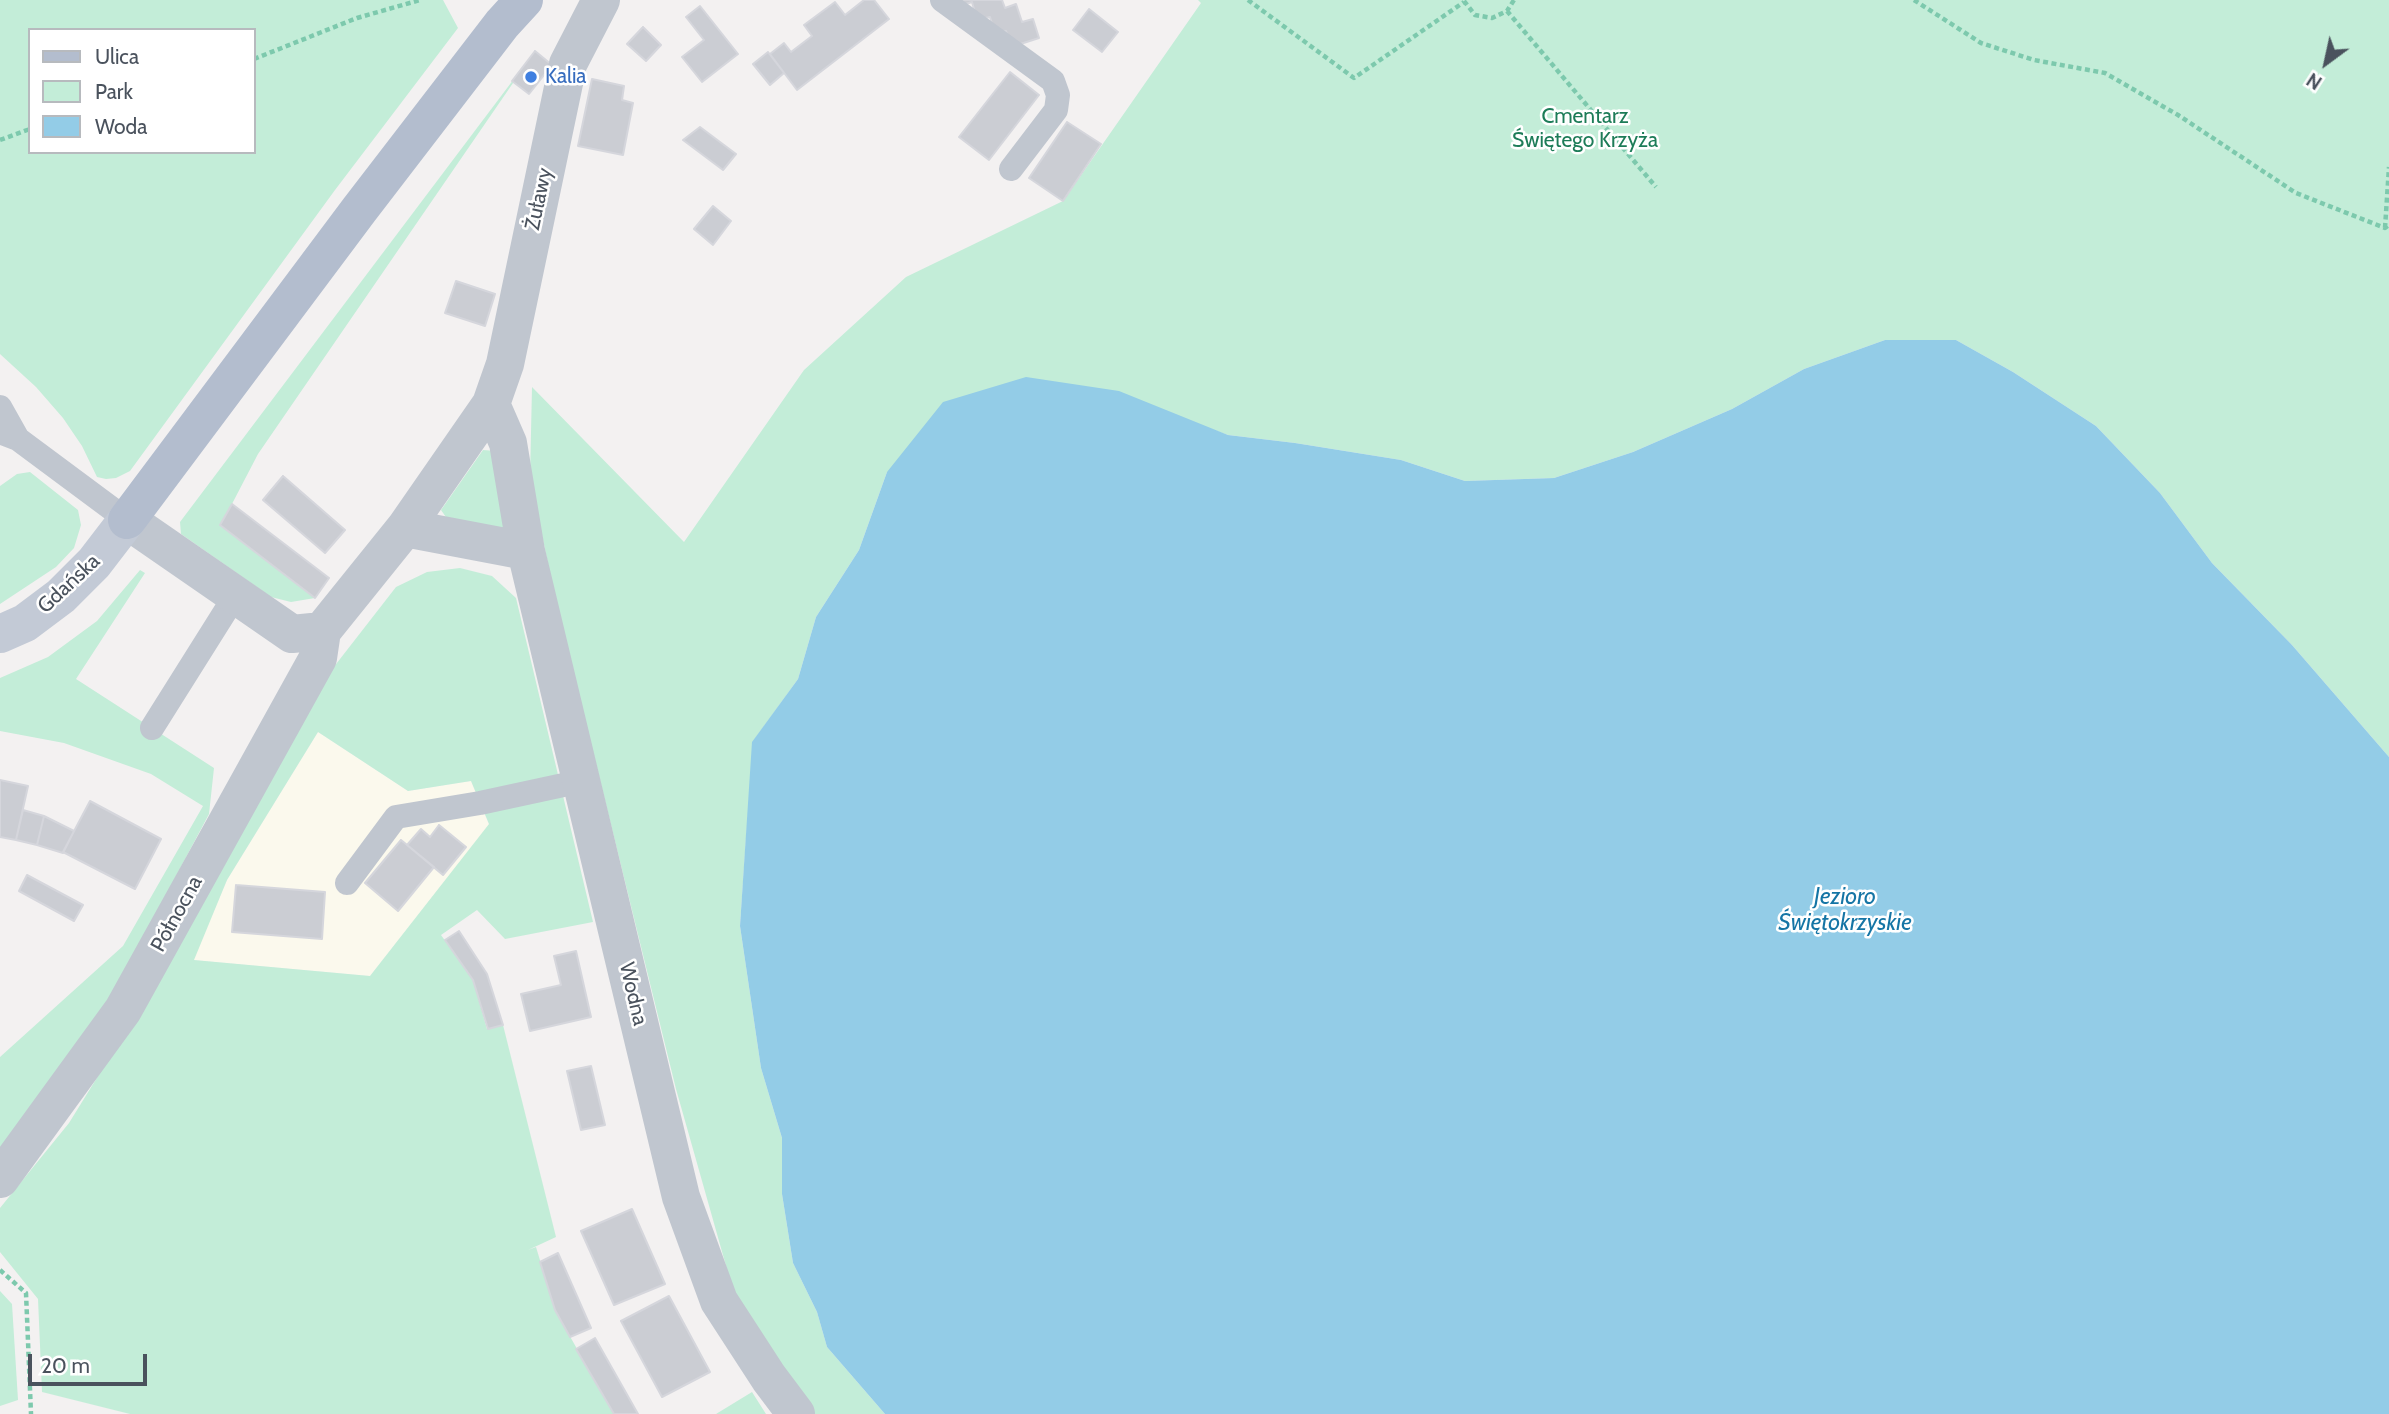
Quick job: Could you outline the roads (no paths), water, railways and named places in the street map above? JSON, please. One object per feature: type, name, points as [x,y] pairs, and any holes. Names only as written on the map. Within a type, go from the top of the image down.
[{"type":"main road","points":[[127,520],[511,8]]},
{"type":"street","name":"Żuławy","points":[[323,631],[405,528],[491,404],[505,363],[568,64],[601,0]]},
{"type":"street","name":"Wodna","points":[[491,404],[508,443],[527,551],[681,1197],[719,1301],[796,1414]]},
{"type":"street","points":[[127,520],[292,634],[323,631]]},
{"type":"street","name":"Gdańska","points":[[0,634],[25,624],[61,596],[94,563],[127,520]]},
{"type":"street","points":[[405,528],[527,551]]},
{"type":"street","name":"Północna","points":[[0,1179],[123,1010],[318,658],[323,631]]},
{"type":"lane","points":[[942,0],[1053,81],[1058,95],[1056,110],[1012,169]]},
{"type":"lane","points":[[0,407],[9,435],[127,520]]},
{"type":"lane","points":[[152,728],[235,596]]},
{"type":"lane","points":[[347,883],[396,817],[480,803],[582,781]]},
{"type":"water","name":"Jezioro Świętokrzyskie","points":[[1885,340],[1956,340],[2013,372],[2096,426],[2160,493],[2212,563],[2292,645],[2389,757],[2389,1414],[885,1414],[827,1347],[817,1312],[793,1263],[782,1194],[782,1138],[761,1068],[740,926],[752,742],[798,679],[816,617],[859,550],[887,472],[943,402],[1026,377],[1119,391],[1228,435],[1401,460],[1465,481],[1554,478],[1633,452],[1732,409],[1804,369]]},
{"type":"place","name":"Kalia","points":[[531,77]]},
{"type":"park label","name":"Cmentarz Świętego Krzyża","points":[[1585,129]]}]
